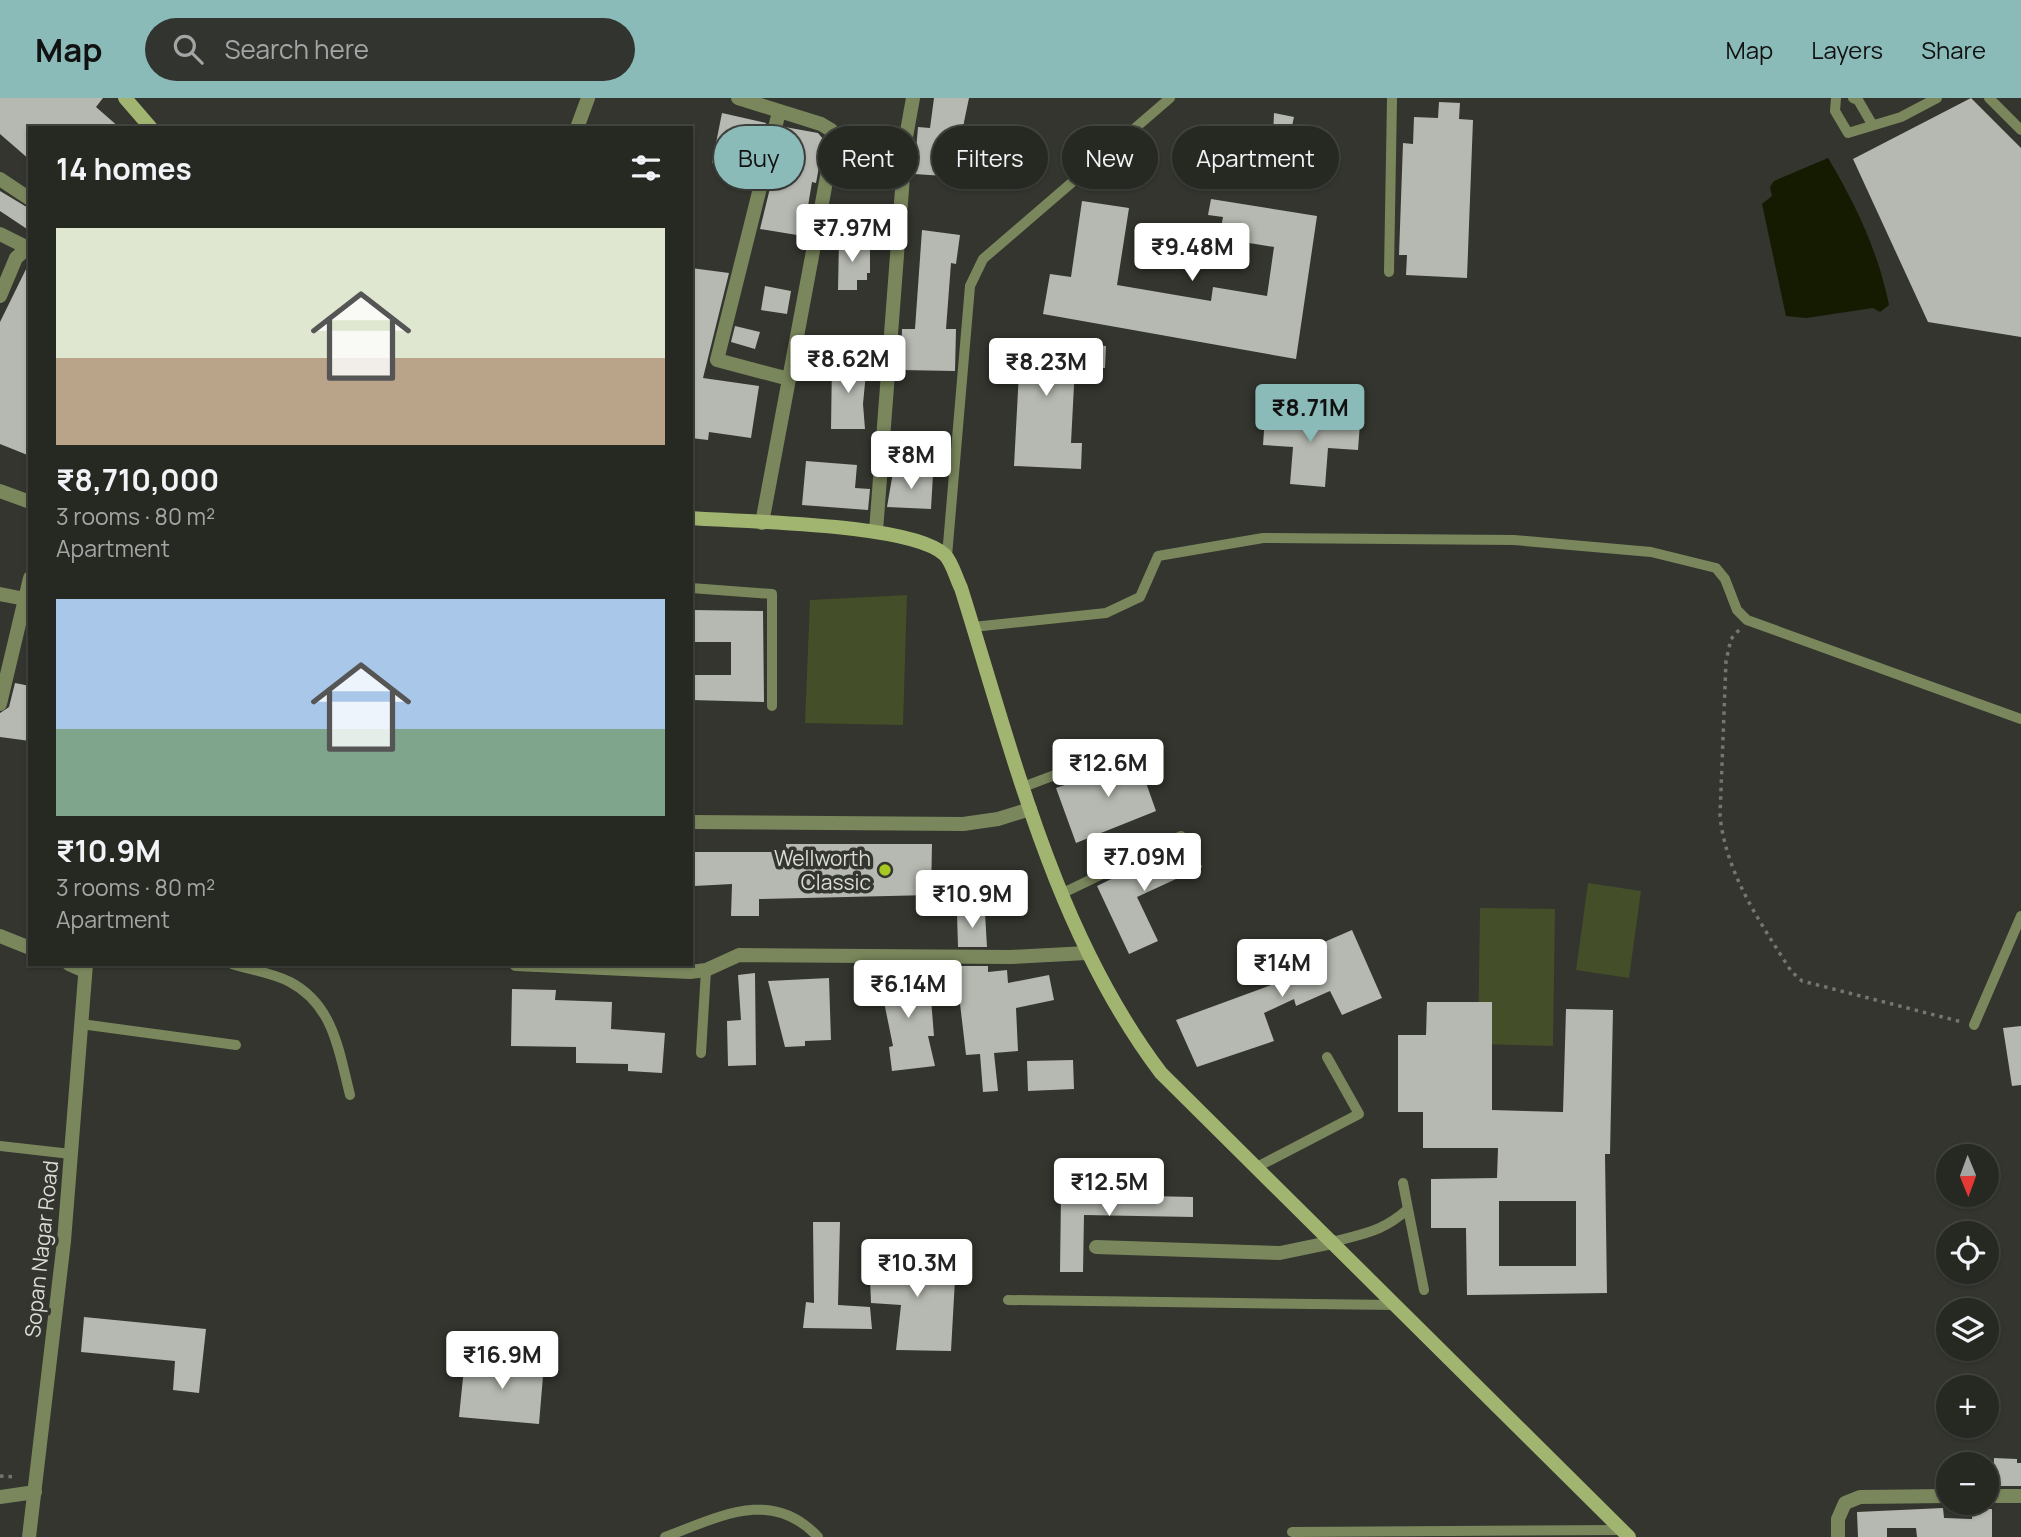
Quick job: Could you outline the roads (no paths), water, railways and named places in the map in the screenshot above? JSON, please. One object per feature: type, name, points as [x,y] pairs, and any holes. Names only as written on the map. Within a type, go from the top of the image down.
[{"type":"street","points":[[125,98],[149,126]]},
{"type":"street","points":[[578,126],[588,98]]},
{"type":"street","points":[[738,98],[821,124],[831,130],[834,139],[762,523]]},
{"type":"street","points":[[876,531],[906,137],[913,98]]},
{"type":"street","points":[[779,112],[717,360],[789,379]]},
{"type":"street","points":[[0,179],[28,198]]},
{"type":"street","points":[[0,234],[28,249],[16,258],[0,296]]},
{"type":"street","points":[[0,491],[28,501]]},
{"type":"street","points":[[693,518],[876,531],[909,536],[929,544],[947,556],[973,627],[1030,808],[1063,893],[1087,953],[1136,1040],[1161,1073],[1625,1533]]},
{"type":"street","points":[[0,704],[3,674],[28,586]]},
{"type":"street","points":[[0,594],[25,599]]},
{"type":"street","points":[[693,822],[963,824],[998,820],[1030,808]]},
{"type":"street","points":[[0,936],[28,947]]},
{"type":"street","points":[[550,966],[634,971],[706,970],[739,955],[1011,957],[1087,953]]},
{"type":"street","name":"Sopan Nagar Road","points":[[30,1537],[71,1154],[85,968]]},
{"type":"street","points":[[1096,1247],[1280,1253],[1333,1242]]},
{"type":"street","points":[[0,1497],[35,1492]]},
{"type":"street","points":[[1838,1537],[1839,1520],[1845,1503],[1860,1497],[1936,1496]]},
{"type":"street","points":[[1999,1496],[2021,1496]]},
{"type":"lane","points":[[947,556],[970,286],[983,259],[1170,98]]},
{"type":"lane","points":[[1389,272],[1392,98]]},
{"type":"lane","points":[[1836,98],[1835,111],[1848,133],[1901,117],[1937,98]]},
{"type":"lane","points":[[1853,98],[1858,100],[1872,124]]},
{"type":"lane","points":[[1989,98],[2021,130]]},
{"type":"lane","points":[[973,627],[1106,613],[1140,597],[1158,556],[1262,538],[1514,540],[1651,552],[1716,568],[1725,579],[1737,610],[1747,620],[2021,719]]},
{"type":"lane","points":[[693,588],[772,594],[772,706]]},
{"type":"lane","points":[[1023,787],[1129,747]]},
{"type":"lane","points":[[1063,893],[1181,836]]},
{"type":"lane","points":[[1974,1025],[2021,916]]},
{"type":"lane","points":[[238,966],[290,982],[315,1000],[328,1016],[350,1095]]},
{"type":"lane","points":[[701,1053],[706,970]]},
{"type":"lane","points":[[81,1024],[236,1045]]},
{"type":"lane","points":[[1257,1167],[1359,1114],[1327,1057]]},
{"type":"lane","points":[[0,1146],[71,1154]]},
{"type":"lane","points":[[1403,1183],[1424,1290]]},
{"type":"lane","points":[[1333,1242],[1384,1228],[1408,1209]]},
{"type":"lane","points":[[1008,1300],[1396,1305]]},
{"type":"lane","points":[[665,1537],[752,1508],[771,1509],[801,1520],[818,1537]]},
{"type":"lane","points":[[698,1525],[702,1537]]},
{"type":"lane","points":[[1292,1532],[1625,1533]]},
{"type":"place","name":"Wellworth Classic","points":[[885,870]]}]
